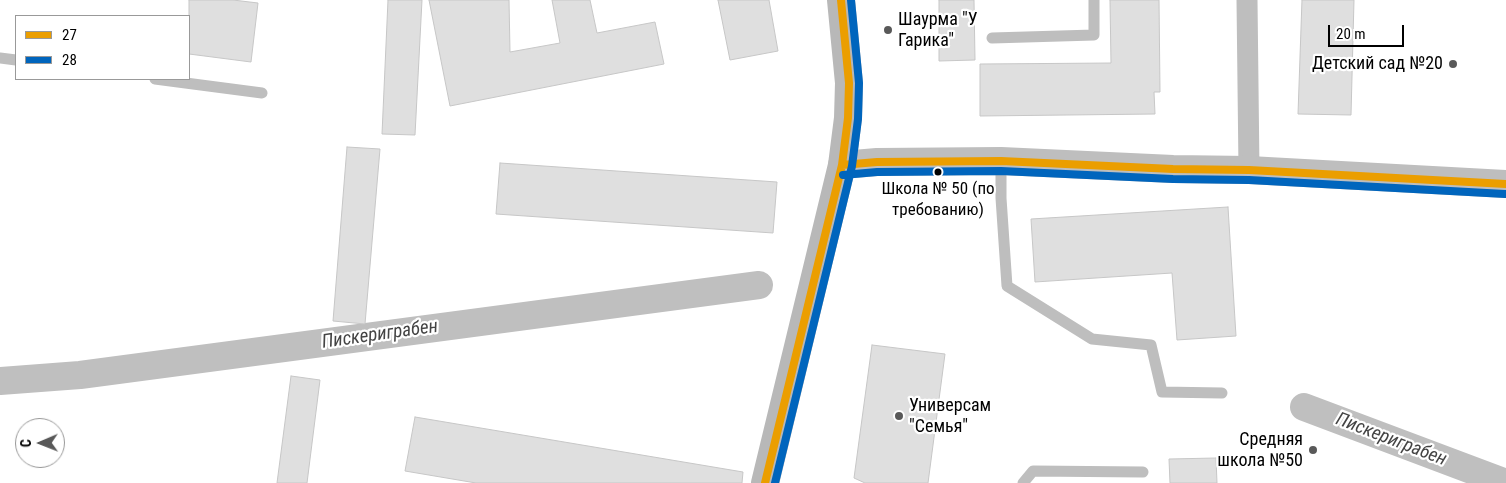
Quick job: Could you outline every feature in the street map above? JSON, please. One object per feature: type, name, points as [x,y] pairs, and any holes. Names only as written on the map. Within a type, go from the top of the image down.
[{"type":"main road","points":[[765,483],[842,165],[848,118],[849,83],[841,0]]},
{"type":"street","points":[[1248,0],[1249,170]]},
{"type":"street","points":[[842,165],[877,162],[1001,161],[1173,169],[1249,170],[1506,184]]},
{"type":"lane","points":[[992,38],[1094,35],[1094,0]]},
{"type":"lane","points":[[0,58],[15,60]]},
{"type":"lane","points":[[163,80],[262,93]]},
{"type":"lane","points":[[1001,161],[1001,198],[1007,286],[1092,340],[1151,345],[1162,392],[1222,393]]},
{"type":"lane","points":[[1023,483],[1032,472],[1143,472]]},
{"type":"building","points":[[189,0],[233,0],[258,3],[251,62],[190,54]]},
{"type":"building","points":[[388,0],[422,0],[415,135],[382,134]]},
{"type":"building","points":[[429,0],[509,0],[510,52],[560,43],[552,0],[590,0],[597,33],[655,22],[664,64],[450,106]]},
{"type":"building","points":[[718,0],[769,0],[778,51],[730,60]]},
{"type":"building","points":[[939,0],[974,0],[975,60],[939,61]]},
{"type":"building","points":[[1110,0],[1159,0],[1160,92],[1154,92],[1155,114],[980,116],[980,64],[1111,63]]},
{"type":"building","points":[[1302,0],[1354,0],[1351,115],[1298,114]]},
{"type":"building","points":[[347,147],[380,149],[365,324],[333,321]]},
{"type":"building","points":[[500,163],[777,182],[773,233],[496,214]]},
{"type":"building","points":[[1228,207],[1236,336],[1177,340],[1172,273],[1035,282],[1031,219]]},
{"type":"building","name":"Универсам \"Семья\"","points":[[872,345],[945,354],[928,483],[865,483],[854,478]]},
{"type":"building","points":[[291,376],[320,380],[307,483],[277,483]]},
{"type":"building","points":[[415,417],[743,472],[742,483],[476,483],[405,471]]},
{"type":"building","points":[[1216,458],[1217,483],[1170,483],[1169,459]]},
{"type":"waterway","name":"Пискериграбен","points":[[0,381],[80,375],[759,285]]},
{"type":"waterway","name":"Пискериграбен","points":[[1304,407],[1506,483]]},
{"type":"transit line","name":"27","points":[[765,483],[842,165],[848,118],[849,83],[841,0]]},
{"type":"transit line","name":"28","points":[[775,483],[852,166],[858,119],[859,83],[851,0]]},
{"type":"transit line","name":"27","points":[[842,165],[877,162],[1001,161],[1173,169],[1249,170],[1506,184]]},
{"type":"transit line","name":"28","points":[[843,175],[877,172],[1001,171],[1173,179],[1249,180],[1505,194]]},
{"type":"place","name":"Шаурма \"У Гарика\"","points":[[888,30]]},
{"type":"place","name":"Детский сад №20","points":[[1453,64]]},
{"type":"place","name":"Школа № 50 (по требованию)","points":[[938,172]]},
{"type":"place","name":"Универсам \"Семья\"","points":[[899,416]]},
{"type":"place","name":"Средняя школа №50","points":[[1313,450]]}]
